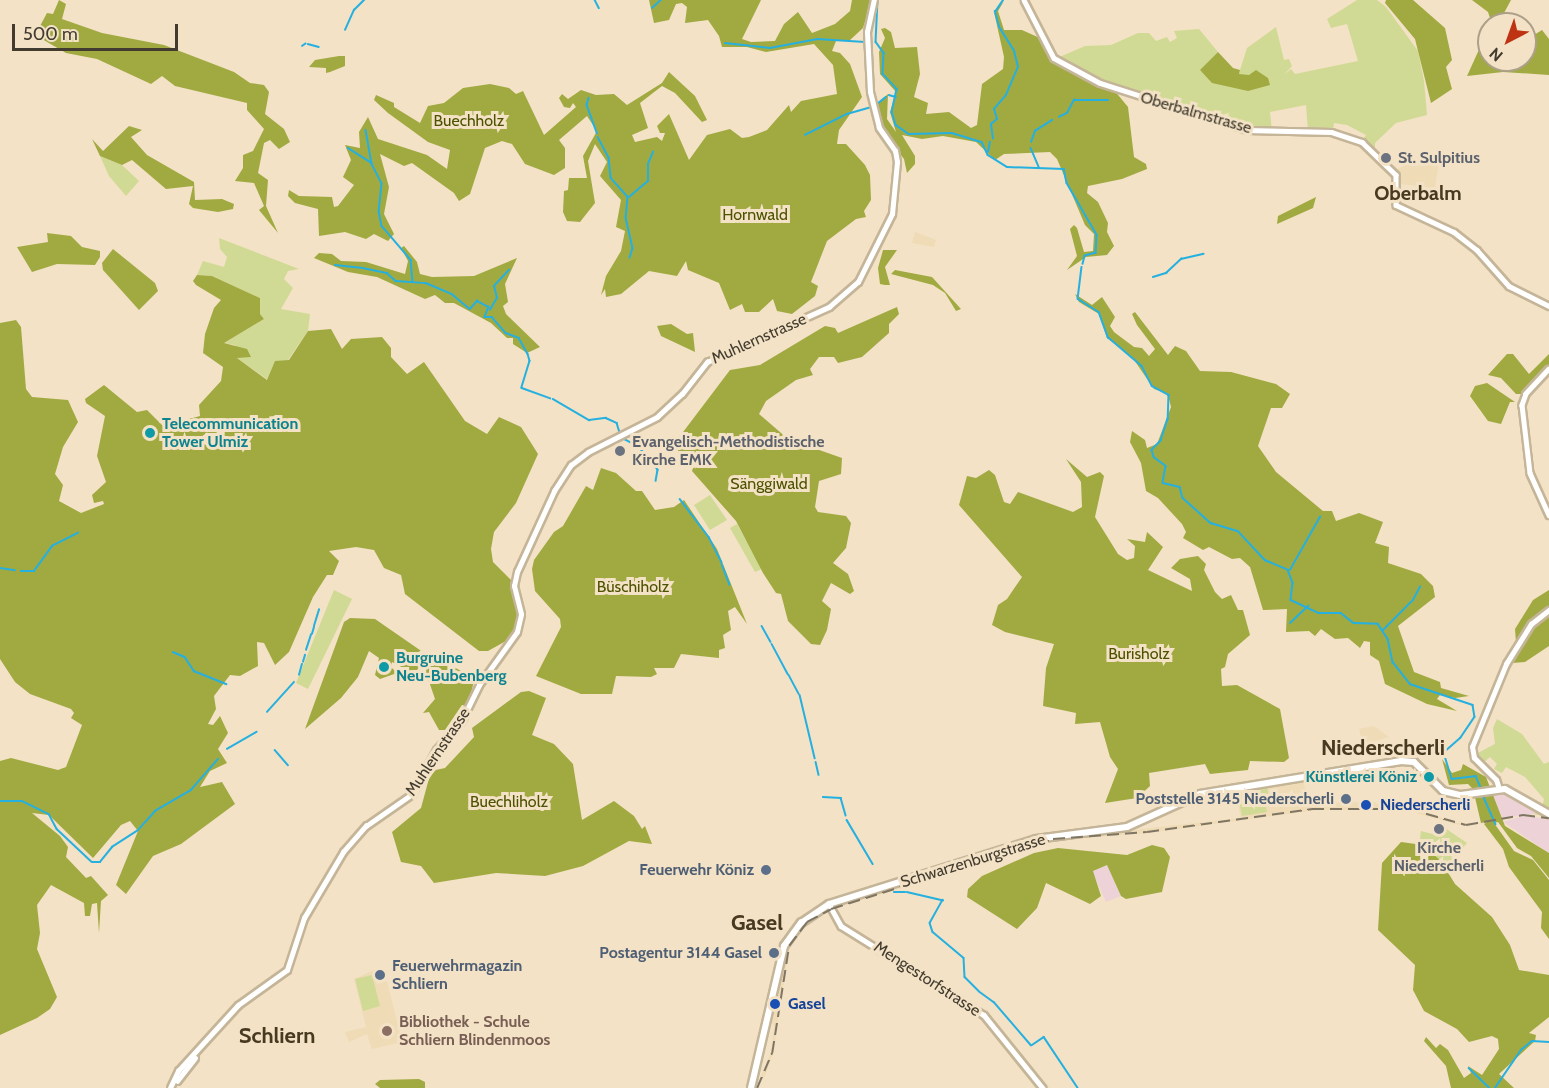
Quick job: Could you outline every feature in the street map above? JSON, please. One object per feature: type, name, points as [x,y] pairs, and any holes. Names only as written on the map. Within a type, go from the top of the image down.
[{"type":"main road","name":"Schwarzenburgstrasse","points":[[752,1088],[784,946],[801,923],[829,904],[1036,839],[1127,827],[1200,794],[1317,773],[1408,760],[1443,791],[1474,794],[1499,789],[1509,790],[1549,814]]},
{"type":"street","name":"Muhlernstrasse","points":[[172,1086],[197,1053],[240,1004],[281,976],[292,960],[304,918],[343,852],[366,826],[414,792],[436,750],[462,720],[479,685],[514,638],[521,617],[514,586],[517,572],[554,490],[570,467],[584,454],[660,415],[707,362],[829,307],[858,282],[891,217],[897,162],[895,151],[879,128],[869,85],[867,32],[874,0]]},
{"type":"street","name":"Oberbalmstrasse","points":[[1024,0],[1054,58],[1070,70],[1115,89],[1247,130],[1335,132],[1362,142],[1396,175],[1396,205],[1445,226],[1477,250],[1509,286],[1549,306]]},
{"type":"street","points":[[1549,369],[1526,394],[1522,405],[1530,473],[1549,515]]},
{"type":"street","points":[[1499,789],[1496,780],[1474,758],[1472,747],[1506,664],[1531,624],[1549,610]]},
{"type":"street","name":"Mengestorfstrasse","points":[[829,904],[842,926],[984,1015],[1043,1088]]},
{"type":"shaded area","points":[[1422,154],[1440,156],[1435,188],[1400,184],[1395,171]]},
{"type":"shaded area","points":[[915,232],[936,240],[934,247],[912,243]]},
{"type":"shaded area","points":[[1374,726],[1389,737],[1363,745],[1359,729]]},
{"type":"shaded area","points":[[1303,776],[1307,803],[1375,802],[1382,807],[1419,810],[1457,823],[1487,823],[1459,825],[1406,810],[1317,810],[1148,833],[1053,840],[828,911],[1041,840],[1241,818],[1234,787]]},
{"type":"shaded area","points":[[1501,789],[1539,809],[1534,814],[1503,818],[1495,806],[1491,791]]},
{"type":"shaded area","points":[[1523,816],[1549,819],[1549,853],[1503,822]]},
{"type":"shaded area","points":[[1107,865],[1121,896],[1106,902],[1092,871]]},
{"type":"shaded area","points":[[827,911],[804,926],[789,949],[773,1054],[765,1076],[756,1088],[771,1052],[774,1026],[769,1019],[787,948],[802,925],[815,915]]},
{"type":"shaded area","points":[[374,970],[377,984],[387,981],[402,1042],[372,1049],[367,1034],[349,1042],[345,1032],[366,1027],[354,979]]},
{"type":"green space","points":[[59,0],[66,4],[62,19],[102,33],[164,45],[234,72],[250,83],[264,85],[269,92],[265,114],[284,129],[290,142],[279,149],[270,140],[264,143],[258,173],[268,180],[266,206],[278,233],[259,210],[264,206],[254,183],[235,181],[243,168],[243,155],[253,151],[264,129],[247,110],[247,103],[175,86],[162,76],[151,84],[97,59],[66,53],[42,39],[40,26],[47,13],[53,14]]},
{"type":"green space","name":"Hornwald","points":[[649,0],[761,0],[742,39],[751,42],[775,41],[784,24],[798,12],[812,33],[835,24],[850,11],[852,0],[872,0],[863,28],[849,41],[836,41],[832,51],[840,53],[850,64],[862,97],[839,130],[837,144],[846,144],[865,165],[870,175],[871,200],[864,211],[866,217],[856,219],[827,241],[811,282],[818,286],[815,296],[792,314],[777,311],[773,299],[759,312],[745,312],[742,304],[730,310],[719,283],[688,270],[686,261],[677,276],[649,271],[621,294],[606,297],[605,289],[601,295],[606,276],[621,251],[625,231],[616,227],[621,200],[600,176],[607,162],[595,144],[588,161],[595,203],[580,222],[567,221],[563,212],[564,191],[568,190],[569,178],[587,178],[583,156],[597,131],[587,116],[559,140],[565,148],[565,168],[554,175],[525,164],[512,144],[502,141],[485,148],[470,194],[459,201],[454,193],[412,163],[404,166],[380,154],[389,187],[384,214],[394,234],[388,241],[374,234],[366,239],[345,232],[319,236],[318,209],[295,203],[288,196],[289,190],[299,196],[332,197],[334,207],[338,206],[354,185],[343,177],[351,160],[345,145],[360,148],[359,132],[368,117],[378,139],[427,155],[447,169],[450,150],[428,142],[388,113],[374,100],[376,95],[394,103],[394,107],[420,123],[428,106],[444,103],[463,88],[490,84],[509,88],[516,94],[523,91],[544,135],[576,107],[573,103],[570,108],[564,107],[559,98],[562,94],[568,99],[581,90],[596,95],[614,94],[627,105],[662,83],[669,72],[695,96],[707,120],[702,122],[675,93],[662,86],[640,103],[648,128],[632,135],[635,142],[657,137],[662,141],[665,133],[660,133],[657,126],[669,114],[689,160],[707,135],[730,129],[742,138],[749,137],[767,130],[789,105],[791,112],[801,101],[837,94],[833,65],[814,44],[766,52],[747,47],[722,47],[719,36],[708,20],[685,23],[687,7],[682,3],[676,4],[669,20],[654,23]]},
{"type":"green space","points":[[1357,0],[1377,0],[1386,7],[1418,51],[1424,81],[1427,115],[1396,123],[1375,143],[1375,154],[1362,141],[1366,135],[1347,125],[1334,123],[1333,131],[1308,131],[1306,105],[1270,112],[1272,131],[1254,130],[1116,88],[1068,67],[1057,58],[1085,46],[1111,45],[1138,33],[1149,33],[1156,41],[1167,37],[1170,42],[1177,38],[1174,31],[1199,29],[1218,52],[1200,71],[1263,87],[1267,85],[1239,74],[1247,48],[1276,27],[1284,60],[1289,59],[1292,66],[1284,75],[1291,69],[1295,74],[1358,61],[1347,24],[1331,28],[1327,19]]},
{"type":"green space","points":[[1386,0],[1413,0],[1445,28],[1452,60],[1446,67],[1452,89],[1431,103],[1415,39],[1385,3]]},
{"type":"green space","points":[[1472,0],[1511,0],[1505,12],[1488,12]]},
{"type":"green space","points":[[1004,1],[998,11],[1004,30],[1022,30],[1042,39],[1050,55],[1065,69],[1114,90],[1128,107],[1134,157],[1146,164],[1147,169],[1122,179],[1088,186],[1087,193],[1098,202],[1108,223],[1107,232],[1114,246],[1107,255],[1086,257],[1067,270],[1077,256],[1070,229],[1074,225],[1077,228],[1084,252],[1093,251],[1094,234],[1085,225],[1057,159],[1050,152],[1004,154],[995,160],[976,142],[943,136],[922,139],[902,135],[915,156],[915,164],[907,173],[904,159],[882,131],[875,105],[888,94],[887,119],[896,132],[890,112],[896,92],[880,74],[879,52],[885,38],[881,29],[885,28],[891,32],[895,48],[917,47],[920,74],[914,97],[928,103],[926,114],[949,112],[971,128],[977,125],[982,84],[1003,69],[1004,57],[994,12]]},
{"type":"green space","points":[[1542,30],[1549,39],[1549,75],[1503,72],[1537,72],[1537,33]]},
{"type":"green space","points":[[1218,52],[1233,68],[1240,70],[1239,74],[1249,75],[1256,70],[1268,78],[1270,85],[1248,91],[1212,83],[1200,70]]},
{"type":"green space","points":[[1477,54],[1477,72],[1503,72],[1467,76]]},
{"type":"green space","points":[[345,56],[345,66],[330,72],[326,73],[326,68],[309,67],[315,60]]},
{"type":"green space","points":[[129,126],[142,130],[131,137],[147,155],[194,182],[195,200],[222,199],[234,204],[233,209],[218,212],[193,208],[189,204],[193,186],[166,189],[132,160],[122,165],[100,156],[92,139],[103,151]]},
{"type":"green space","points":[[100,156],[122,165],[139,181],[126,196],[109,176]]},
{"type":"green space","points":[[1316,197],[1313,208],[1277,224],[1278,216]]},
{"type":"green space","points":[[47,233],[71,236],[82,247],[100,251],[100,257],[95,265],[57,264],[32,272],[17,247],[48,242]]},
{"type":"green space","points":[[219,238],[299,269],[288,271],[284,279],[293,288],[281,309],[310,314],[308,331],[288,360],[268,380],[237,358],[235,345],[224,343],[264,319],[260,314],[260,298],[212,276],[197,275],[203,261],[224,267],[227,257],[220,249]]},
{"type":"green space","points":[[404,246],[417,262],[420,274],[432,277],[474,276],[517,258],[505,284],[508,302],[503,306],[506,314],[540,347],[527,353],[513,344],[513,338],[507,338],[491,323],[454,303],[445,303],[435,295],[425,299],[377,277],[348,272],[314,258],[319,253],[332,254],[341,261],[366,262],[405,274],[408,261],[401,248]]},
{"type":"green space","points":[[113,249],[155,283],[158,291],[139,310],[103,270],[102,263]]},
{"type":"green space","points":[[883,250],[897,250],[885,267],[890,285],[880,284],[878,268]]},
{"type":"green space","points":[[895,270],[932,277],[961,309],[956,311],[945,293],[933,285],[891,274]]},
{"type":"green space","points":[[197,275],[212,276],[260,298],[260,314],[264,319],[224,343],[247,349],[251,357],[237,358],[267,380],[275,361],[289,360],[308,331],[331,329],[342,349],[351,339],[382,337],[391,348],[391,357],[407,374],[424,362],[465,421],[487,434],[499,417],[521,427],[538,454],[516,503],[494,532],[491,549],[493,562],[512,581],[519,624],[513,637],[488,651],[479,651],[405,594],[401,575],[384,568],[374,550],[356,547],[329,551],[339,561],[333,575],[327,575],[313,597],[289,652],[275,665],[264,643],[257,642],[258,666],[240,676],[230,675],[214,696],[216,709],[208,724],[213,725],[220,716],[228,733],[218,749],[227,763],[210,771],[200,787],[222,782],[235,804],[181,844],[153,856],[126,894],[116,885],[138,831],[130,821],[121,825],[93,858],[49,815],[32,813],[60,836],[68,847],[66,857],[86,878],[91,876],[108,895],[101,901],[99,933],[97,903],[92,904],[90,916],[85,916],[84,903],[51,885],[37,905],[40,933],[37,949],[57,997],[50,1009],[37,1018],[0,1035],[0,761],[11,758],[58,770],[66,767],[82,725],[71,718],[74,713],[71,709],[30,694],[15,682],[0,659],[0,323],[16,320],[21,327],[26,389],[32,397],[68,400],[78,422],[63,447],[55,474],[63,485],[59,501],[81,513],[104,504],[103,501],[94,503],[92,495],[106,482],[97,456],[105,416],[86,403],[85,399],[104,385],[137,412],[147,410],[163,426],[200,416],[199,405],[221,381],[223,367],[203,353],[205,334],[214,308],[221,300],[196,285],[193,281]]},
{"type":"green space","points":[[1075,294],[1092,305],[1102,297],[1115,317],[1110,326],[1114,332],[1134,347],[1142,348],[1149,356],[1155,349],[1137,325],[1132,314],[1135,312],[1168,355],[1175,346],[1186,351],[1200,371],[1231,372],[1276,384],[1290,394],[1282,408],[1271,408],[1258,446],[1276,472],[1323,511],[1332,511],[1336,521],[1359,513],[1383,522],[1375,543],[1389,547],[1388,563],[1421,574],[1433,586],[1435,597],[1398,626],[1414,672],[1440,682],[1441,688],[1469,696],[1455,698],[1440,695],[1437,699],[1457,711],[1427,704],[1385,684],[1379,661],[1370,655],[1370,642],[1364,641],[1360,648],[1348,638],[1335,639],[1321,629],[1315,636],[1309,631],[1286,632],[1287,609],[1263,610],[1250,567],[1240,558],[1232,559],[1209,547],[1203,550],[1183,538],[1186,532],[1182,524],[1158,498],[1146,491],[1141,463],[1130,442],[1132,431],[1145,440],[1147,448],[1157,444],[1171,407],[1169,399],[1166,393],[1154,389],[1132,357],[1107,338],[1099,314],[1079,302]]},
{"type":"green space","name":"Sänggiwald","points":[[897,307],[899,314],[889,324],[889,333],[862,357],[838,363],[834,357],[819,357],[810,369],[813,375],[796,380],[766,401],[759,414],[788,439],[842,458],[841,474],[819,481],[815,507],[818,512],[846,516],[851,523],[846,548],[833,563],[848,574],[854,591],[850,594],[831,583],[822,601],[831,609],[827,630],[820,645],[811,644],[788,621],[781,594],[776,593],[763,573],[736,521],[692,471],[696,459],[679,452],[674,444],[730,370],[760,365],[825,326],[835,328],[838,333]]},
{"type":"green space","points":[[671,324],[687,334],[693,333],[695,352],[661,336],[657,326]]},
{"type":"green space","points":[[1507,354],[1513,354],[1529,374],[1549,354],[1549,367],[1539,381],[1523,394],[1516,394],[1501,378],[1488,375]]},
{"type":"green space","points":[[1487,383],[1515,402],[1510,402],[1501,424],[1488,421],[1470,396],[1475,386]]},
{"type":"green space","name":"Burisholz","points":[[1066,459],[1087,477],[1100,472],[1104,476],[1095,517],[1118,554],[1127,560],[1134,558],[1135,546],[1127,539],[1145,542],[1147,532],[1163,547],[1148,570],[1192,591],[1190,579],[1171,568],[1180,559],[1198,556],[1206,564],[1204,570],[1215,592],[1222,599],[1231,595],[1238,610],[1243,610],[1250,635],[1228,654],[1225,667],[1221,669],[1222,686],[1237,685],[1280,709],[1289,758],[1284,762],[1250,761],[1248,770],[1210,774],[1205,764],[1149,773],[1150,786],[1137,798],[1105,803],[1118,769],[1110,757],[1100,722],[1075,724],[1076,713],[1043,706],[1046,668],[1054,644],[1005,632],[992,625],[998,605],[1007,599],[1022,577],[959,505],[967,476],[976,478],[989,470],[995,475],[1004,502],[1010,504],[1018,492],[1073,512],[1082,507],[1081,482]]},
{"type":"green space","name":"Büschiholz","points":[[601,468],[616,473],[636,491],[642,491],[655,510],[674,507],[684,500],[717,549],[747,624],[735,607],[728,611],[731,630],[723,635],[725,648],[719,650],[719,658],[681,654],[674,668],[654,668],[657,674],[651,677],[616,676],[612,694],[581,694],[536,676],[561,627],[560,619],[535,591],[532,569],[534,560],[554,532],[563,526],[586,486],[593,490]]},
{"type":"green space","points":[[710,495],[727,520],[710,530],[694,505]]},
{"type":"green space","points":[[737,524],[762,569],[755,572],[730,528]]},
{"type":"green space","points":[[334,590],[352,599],[308,689],[296,683]]},
{"type":"green space","points":[[1549,590],[1549,646],[1525,662],[1512,663],[1514,657],[1507,654],[1516,642],[1515,629],[1533,600]]},
{"type":"green space","points":[[350,618],[375,619],[443,666],[446,663],[465,673],[474,681],[468,706],[462,705],[445,730],[439,730],[429,712],[423,713],[435,699],[422,661],[415,674],[392,662],[391,667],[397,673],[380,679],[375,675],[379,658],[369,651],[358,677],[341,698],[305,729],[344,622]]},
{"type":"green space","name":"Buechliholz","points":[[529,691],[546,698],[532,735],[554,744],[573,764],[582,820],[614,801],[634,816],[642,829],[645,826],[652,844],[629,841],[583,866],[545,876],[496,873],[434,883],[421,866],[401,862],[392,832],[421,808],[431,771],[445,768],[474,737],[472,728],[521,692]]},
{"type":"green space","points":[[1497,719],[1522,734],[1544,764],[1549,762],[1549,817],[1534,814],[1542,808],[1544,799],[1525,777],[1506,767],[1502,773],[1494,769],[1497,764],[1490,757],[1482,764],[1474,755],[1495,744],[1493,728]]},
{"type":"green space","points":[[1442,759],[1452,773],[1461,770],[1463,764],[1486,777],[1505,826],[1549,853],[1549,878],[1531,856],[1517,848],[1498,822],[1494,823],[1514,851],[1533,860],[1549,880],[1549,939],[1541,928],[1542,912],[1509,867],[1503,849],[1484,824],[1487,822],[1481,823],[1473,789],[1468,784],[1449,785]]},
{"type":"green space","points":[[1267,786],[1270,803],[1254,806],[1266,807],[1267,812],[1242,816],[1237,791]]},
{"type":"green space","points":[[1445,828],[1467,843],[1447,866],[1419,846],[1421,831],[1440,836]]},
{"type":"green space","points":[[1401,842],[1423,845],[1441,861],[1455,884],[1492,917],[1510,945],[1519,970],[1549,975],[1549,1017],[1529,1033],[1536,1035],[1535,1041],[1499,1074],[1514,1088],[1451,1088],[1446,1066],[1424,1041],[1426,1037],[1436,1048],[1440,1044],[1448,1050],[1464,1078],[1471,1073],[1468,1066],[1482,1075],[1499,1049],[1498,1039],[1492,1036],[1469,1042],[1457,1029],[1424,1011],[1413,990],[1415,965],[1378,930],[1382,863]]},
{"type":"green space","points":[[1152,845],[1164,848],[1170,857],[1162,892],[1126,899],[1121,896],[1107,865],[1093,871],[1101,896],[1090,904],[1046,883],[1037,908],[1017,929],[967,897],[968,889],[982,876],[1034,853],[1058,848],[1127,855]]},
{"type":"green space","points":[[372,975],[380,1006],[363,1011],[355,979]]},
{"type":"green space","points":[[419,1079],[425,1082],[425,1088],[380,1088],[375,1084],[380,1080]]},
{"type":"waterway","points":[[345,30],[354,10],[364,0]]},
{"type":"waterway","points":[[595,0],[599,8]]},
{"type":"waterway","points":[[652,8],[661,0]]},
{"type":"waterway","points":[[878,0],[876,42],[884,53],[883,74],[897,89],[892,112],[896,125],[909,134],[952,133],[982,142],[988,155],[1007,167],[1064,169],[1067,183],[1097,235],[1096,253],[1085,256],[1083,264]]},
{"type":"waterway","points":[[993,139],[991,124],[997,119],[994,109],[1006,95],[1018,67],[1014,51],[999,27],[995,12],[1003,0]]},
{"type":"waterway","points":[[725,43],[770,48],[817,39],[865,42]]},
{"type":"waterway","points":[[308,44],[319,47]]},
{"type":"waterway","points":[[889,95],[896,97]]},
{"type":"waterway","points":[[877,104],[886,97]]},
{"type":"waterway","points":[[589,98],[587,105],[597,133]]},
{"type":"waterway","points":[[1059,117],[1067,113],[1074,100],[1108,100]]},
{"type":"waterway","points":[[805,135],[847,114],[872,107]]},
{"type":"waterway","points":[[1031,142],[1035,131],[1052,120]]},
{"type":"waterway","points":[[366,130],[372,164],[382,184],[379,211],[382,226],[411,260],[413,281]]},
{"type":"waterway","points":[[598,137],[609,158],[611,178],[628,197],[626,218],[633,248],[630,258]]},
{"type":"waterway","points":[[988,152],[990,142]]},
{"type":"waterway","points":[[348,148],[372,163]]},
{"type":"waterway","points":[[1031,148],[1039,167]]},
{"type":"waterway","points":[[629,197],[648,181],[648,164],[653,152]]},
{"type":"waterway","points":[[1153,277],[1166,273],[1181,259],[1203,254]]},
{"type":"waterway","points":[[335,265],[387,273],[396,281],[426,283],[452,294],[470,309],[477,301],[489,307],[485,317],[492,317],[506,333],[519,338],[528,354],[530,361],[522,388],[550,398]]},
{"type":"waterway","points":[[1082,267],[1078,299],[1099,312],[1108,337],[1142,366],[1152,386],[1169,395],[1168,419],[1161,441],[1152,450],[1154,457],[1166,466],[1163,483],[1180,487],[1183,498],[1211,523],[1238,531],[1265,560],[1288,570],[1293,583],[1291,600],[1319,613],[1341,613],[1354,623],[1378,624],[1388,639],[1393,662],[1410,684],[1473,705],[1475,717],[1461,738],[1445,752]]},
{"type":"waterway","points":[[490,310],[497,298],[494,286],[509,270]]},
{"type":"waterway","points":[[553,399],[589,420],[606,418],[617,423],[620,433]]},
{"type":"waterway","points":[[624,439],[638,446],[654,464],[658,470],[656,481]]},
{"type":"waterway","points":[[680,499],[709,537],[722,562]]},
{"type":"waterway","points":[[1290,570],[1320,517]]},
{"type":"waterway","points":[[21,571],[34,571],[52,546],[78,533]]},
{"type":"waterway","points":[[722,564],[730,585]]},
{"type":"waterway","points":[[0,568],[15,570]]},
{"type":"waterway","points":[[1383,630],[1413,600],[1420,587]]},
{"type":"waterway","points":[[1290,623],[1308,606]]},
{"type":"waterway","points":[[314,626],[319,610]]},
{"type":"waterway","points":[[762,626],[771,642]]},
{"type":"waterway","points":[[312,634],[314,627]]},
{"type":"waterway","points":[[306,650],[311,635]]},
{"type":"waterway","points":[[772,644],[788,674]]},
{"type":"waterway","points":[[173,652],[185,657],[194,671],[227,684]]},
{"type":"waterway","points":[[303,662],[305,655]]},
{"type":"waterway","points":[[299,675],[302,664]]},
{"type":"waterway","points":[[789,675],[799,694]]},
{"type":"waterway","points":[[267,712],[294,682]]},
{"type":"waterway","points":[[800,695],[815,758]]},
{"type":"waterway","points":[[227,749],[257,732]]},
{"type":"waterway","points":[[275,750],[288,765]]},
{"type":"waterway","points":[[1445,756],[1452,779],[1476,776],[1481,788]]},
{"type":"waterway","points":[[139,829],[155,811],[191,790],[218,759]]},
{"type":"waterway","points":[[816,762],[819,775]]},
{"type":"waterway","points":[[1482,793],[1496,824]]},
{"type":"waterway","points":[[823,797],[841,798],[846,815]]},
{"type":"waterway","points":[[0,801],[22,801],[49,814],[57,829],[91,861]]},
{"type":"waterway","points":[[847,820],[873,864]]},
{"type":"waterway","points":[[92,862],[100,862],[112,847],[138,830]]},
{"type":"waterway","points":[[894,892],[905,892]]},
{"type":"waterway","points":[[907,892],[943,900],[930,923],[933,932],[964,958],[965,977],[979,991]]},
{"type":"waterway","points":[[980,992],[994,1002],[1031,1045]]},
{"type":"waterway","points":[[1032,1045],[1044,1037],[1078,1088]]},
{"type":"waterway","points":[[1495,1088],[1521,1050],[1532,1041],[1549,1042]]},
{"type":"waterway","points":[[1469,1068],[1489,1087]]},
{"type":"railway","points":[[757,1088],[772,1053],[789,946],[807,922],[831,909],[1053,839],[1147,832],[1312,809],[1409,809],[1466,825],[1523,815],[1549,818]]},
{"type":"place","name":"St. Sulpitius","points":[[1386,158]]},
{"type":"place","name":"Telecommunication Tower Ulmiz","points":[[150,433]]},
{"type":"place","name":"Evangelisch-Methodistische Kirche EMK","points":[[620,451]]},
{"type":"place","name":"Burgruine Neu-Bubenberg","points":[[384,667]]},
{"type":"place","name":"Künstlerei Köniz","points":[[1429,777]]},
{"type":"place","name":"Poststelle 3145 Niederscherli","points":[[1346,799]]},
{"type":"place","name":"Niederscherli","points":[[1366,805]]},
{"type":"place","name":"Kirche Niederscherli","points":[[1439,829]]},
{"type":"place","name":"Feuerwehr Köniz","points":[[766,870]]},
{"type":"place","name":"Postagentur 3144 Gasel","points":[[774,953]]},
{"type":"place","name":"Feuerwehrmagazin Schliern","points":[[380,975]]},
{"type":"place","name":"Gasel","points":[[775,1004]]},
{"type":"place","name":"Bibliothek - Schule Schliern Blindenmoos","points":[[387,1031]]},
{"type":"district","name":"Oberbalm","points":[[1418,193]]},
{"type":"district","name":"Niederscherli","points":[[1383,748]]},
{"type":"district","name":"Gasel","points":[[757,923]]},
{"type":"district","name":"Schliern","points":[[277,1036]]},
{"type":"park label","name":"Buechholz","points":[[469,121]]}]
